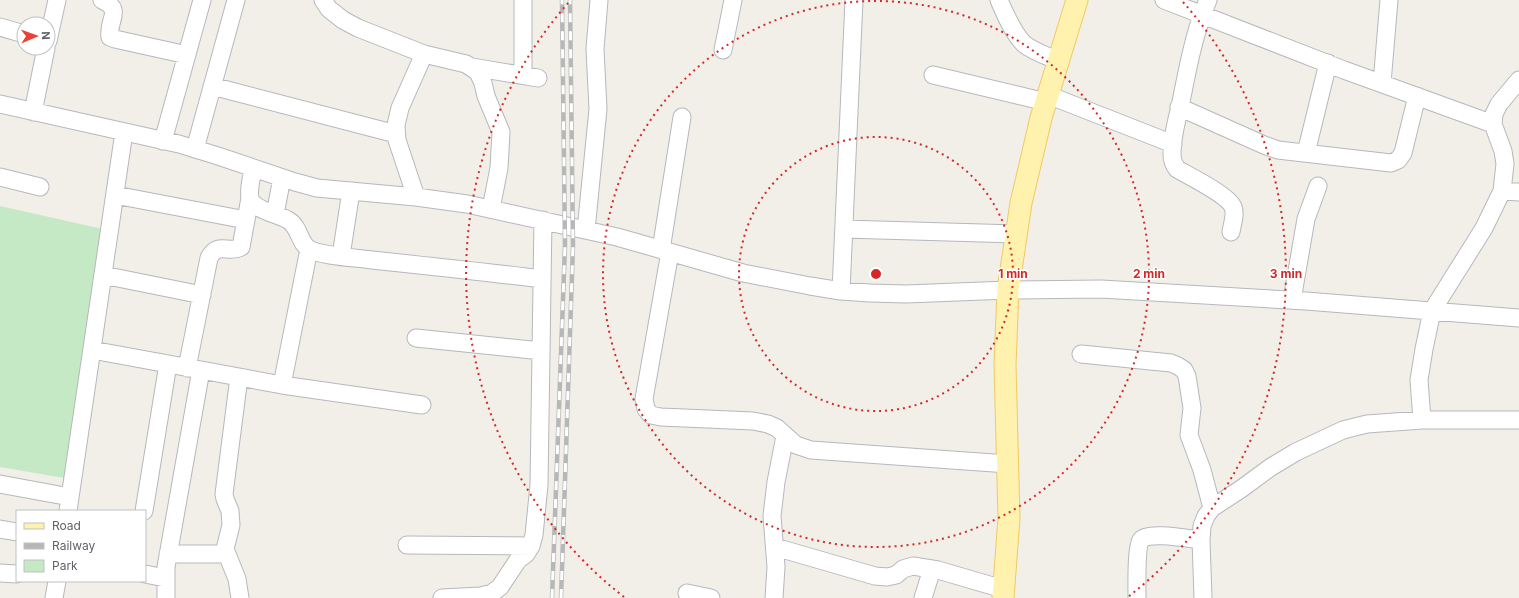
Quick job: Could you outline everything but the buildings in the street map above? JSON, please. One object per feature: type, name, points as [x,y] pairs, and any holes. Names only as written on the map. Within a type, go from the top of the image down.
[{"type":"main road","points":[[1003,594],[1009,518],[1005,365],[1008,290],[1021,203],[1047,98],[1077,0]]},
{"type":"street","points":[[53,16],[57,0]]},
{"type":"street","points":[[102,0],[109,3],[114,9],[116,7],[110,25],[110,37],[187,56]]},
{"type":"street","points":[[163,141],[202,0]]},
{"type":"street","points":[[195,149],[236,0]]},
{"type":"street","points":[[322,0],[342,20],[424,54],[466,64],[478,72],[481,76],[486,96],[501,132],[499,168],[491,209]]},
{"type":"street","points":[[472,67],[530,76],[523,0]]},
{"type":"street","points":[[586,230],[598,109],[595,49],[599,0]]},
{"type":"street","points":[[723,50],[733,0]]},
{"type":"street","points":[[841,291],[854,0]]},
{"type":"street","points":[[999,0],[1014,30],[1024,44],[1034,51],[1059,61]]},
{"type":"street","points":[[1164,0],[1205,7],[1328,63],[1493,124]]},
{"type":"street","points":[[1382,83],[1389,0]]},
{"type":"street","points":[[1205,7],[1180,107],[1172,155],[1173,163],[1177,169],[1228,200],[1233,208],[1234,218],[1231,232]]},
{"type":"street","points":[[0,27],[16,32]]},
{"type":"street","points":[[416,197],[397,140],[396,125],[400,108],[424,54]]},
{"type":"street","points":[[33,112],[44,56]]},
{"type":"street","points":[[1306,153],[1328,63]]},
{"type":"street","points":[[933,75],[1047,98],[1173,144]]},
{"type":"street","points":[[1422,420],[1419,380],[1432,311],[1484,228],[1511,191],[1503,151],[1493,124],[1494,114],[1499,104],[1519,80]]},
{"type":"street","points":[[212,86],[396,134]]},
{"type":"street","points":[[1180,107],[1264,146],[1278,150],[1391,163],[1398,160],[1403,153],[1417,96]]},
{"type":"street","points":[[0,104],[195,149],[317,188],[416,197],[467,204],[586,230],[743,273],[841,291],[906,294],[1008,290],[1101,289],[1292,300],[1519,318]]},
{"type":"street","points":[[682,117],[666,251],[644,399],[646,409],[651,415],[661,417],[753,421],[768,424],[777,428],[796,445],[811,450],[1008,464]]},
{"type":"street","points":[[0,484],[69,504],[124,132]]},
{"type":"street","points":[[166,598],[165,578],[168,554],[194,369],[202,295],[209,258],[212,251],[219,248],[236,250],[241,247],[250,198],[253,168]]},
{"type":"street","points":[[0,177],[40,187]]},
{"type":"street","points":[[275,214],[282,178]]},
{"type":"street","points":[[1292,300],[1306,219],[1318,186]]},
{"type":"street","points":[[341,256],[351,191]]},
{"type":"street","points":[[115,195],[246,220]]},
{"type":"street","points":[[250,198],[254,205],[289,221],[295,226],[304,244],[309,249],[318,252],[341,256],[542,279]]},
{"type":"street","points":[[442,598],[481,596],[492,593],[500,587],[513,566],[526,554],[531,546],[534,536],[539,485],[543,220]]},
{"type":"street","points":[[844,229],[1017,234]]},
{"type":"street","points":[[282,385],[309,249]]},
{"type":"street","points":[[103,275],[202,295]]},
{"type":"street","points":[[416,338],[541,351]]},
{"type":"street","points":[[92,350],[282,385],[422,405]]},
{"type":"street","points":[[1081,354],[1171,363],[1184,370],[1187,376],[1192,401],[1189,435],[1202,470],[1212,508]]},
{"type":"street","points":[[144,510],[168,364]]},
{"type":"street","points":[[239,377],[224,494],[230,511],[231,525],[225,548],[226,554],[237,579],[240,598]]},
{"type":"street","points":[[1203,598],[1201,540],[1202,526],[1206,516],[1212,508],[1271,467],[1296,452],[1343,430],[1367,424],[1422,420],[1519,420]]},
{"type":"street","points":[[774,598],[776,567],[773,509],[785,436]]},
{"type":"street","points":[[0,529],[16,532]]},
{"type":"street","points":[[1137,598],[1139,550],[1141,540],[1145,536],[1154,535],[1201,540]]},
{"type":"street","points":[[407,545],[531,546]]},
{"type":"street","points":[[775,547],[875,576],[887,577],[896,575],[903,569],[914,566],[932,569],[1003,594]]},
{"type":"street","points":[[168,554],[226,554]]},
{"type":"street","points":[[923,598],[932,569]]},
{"type":"street","points":[[0,573],[16,574]]},
{"type":"street","points":[[146,574],[165,578]]},
{"type":"street","points":[[54,598],[57,582]]},
{"type":"street","points":[[687,593],[711,598]]},
{"type":"green space","points":[[0,206],[116,232],[76,480],[0,467]]},
{"type":"railway","points":[[552,598],[565,245],[562,0]]},
{"type":"railway","points":[[561,598],[573,245],[570,0]]}]
